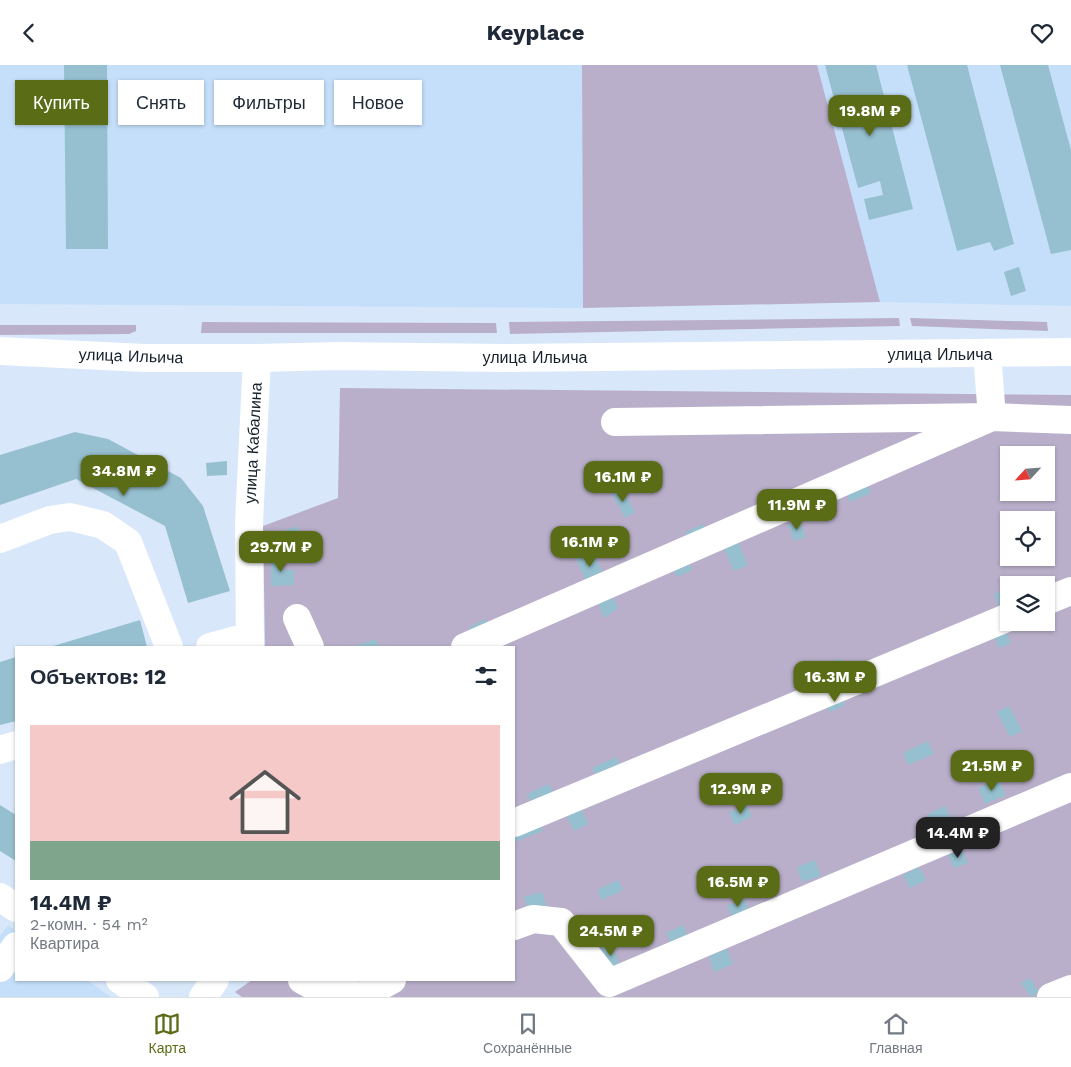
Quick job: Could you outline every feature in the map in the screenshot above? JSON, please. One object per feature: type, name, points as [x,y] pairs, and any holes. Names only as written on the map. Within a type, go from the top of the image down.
[{"type":"street","name":"улица Ильича","points":[[0,351],[144,357],[257,358],[338,356],[514,358],[1071,353]]},
{"type":"street","points":[[987,353],[992,417]]},
{"type":"street","name":"улица Кабалина","points":[[250,643],[249,523],[257,358]]},
{"type":"street","points":[[467,646],[992,417]]},
{"type":"street","points":[[615,421],[992,417],[1071,420]]},
{"type":"street","points":[[0,539],[50,520],[70,517],[103,525],[128,542],[169,646]]},
{"type":"street","points":[[1055,597],[1071,591]]},
{"type":"street","points":[[297,618],[310,646]]},
{"type":"street","points":[[515,823],[1000,621]]},
{"type":"street","points":[[214,646],[236,640],[250,643]]},
{"type":"street","points":[[0,750],[15,745]]},
{"type":"street","points":[[515,926],[533,919],[562,922],[609,983],[1071,787]]},
{"type":"street","points":[[0,897],[15,907]]},
{"type":"street","points":[[0,968],[15,946]]},
{"type":"street","points":[[121,981],[145,997]]},
{"type":"street","points":[[203,997],[214,981]]},
{"type":"street","points":[[304,981],[315,987],[362,996],[390,981]]},
{"type":"street","points":[[1051,997],[1071,989]]},
{"type":"shaded area","points":[[0,65],[582,65],[583,308],[0,304]]},
{"type":"shaded area","points":[[582,65],[817,65],[880,302],[583,308]]},
{"type":"shaded area","points":[[817,65],[1071,65],[1071,306],[880,302]]},
{"type":"shaded area","points":[[899,318],[900,326],[510,334],[509,322]]},
{"type":"shaded area","points":[[910,318],[1047,322],[1048,331],[912,326]]},
{"type":"shaded area","points":[[202,322],[496,323],[497,333],[201,333]]},
{"type":"shaded area","points":[[0,325],[136,325],[136,331],[129,334],[0,335]]},
{"type":"shaded area","points":[[340,388],[1071,395],[1071,997],[242,997],[235,992],[251,981],[515,981],[515,646],[265,646],[263,526],[338,498]]},
{"type":"shaded area","points":[[8,925],[15,930],[15,981],[88,981],[111,997],[0,997],[0,936]]},
{"type":"building","points":[[64,65],[107,65],[107,80],[64,80]]},
{"type":"building","points":[[825,65],[876,65],[913,209],[869,220],[864,199],[883,195],[880,181],[858,188]]},
{"type":"building","points":[[907,65],[967,65],[1014,244],[994,251],[990,242],[957,251]]},
{"type":"building","points":[[1000,65],[1048,65],[1071,150],[1071,250],[1051,254]]},
{"type":"building","points":[[65,125],[107,125],[108,249],[66,249]]},
{"type":"building","points":[[1019,267],[1026,291],[1011,296],[1004,272]]},
{"type":"building","points":[[75,432],[108,439],[181,478],[203,506],[230,591],[188,603],[165,526],[76,479],[0,505],[0,455]]},
{"type":"building","points":[[227,461],[227,475],[207,476],[206,463]]},
{"type":"building","points":[[866,481],[871,493],[850,502],[845,490]]},
{"type":"building","points":[[622,488],[635,512],[625,518],[612,494]]},
{"type":"building","points":[[800,521],[806,537],[794,541],[788,525]]},
{"type":"building","points":[[703,524],[708,536],[691,544],[685,532]]},
{"type":"building","points":[[297,526],[303,541],[276,551],[270,536]]},
{"type":"building","points":[[738,541],[748,565],[734,571],[723,547]]},
{"type":"building","points":[[593,552],[605,577],[588,585],[576,559]]},
{"type":"building","points":[[271,557],[284,557],[284,570],[294,570],[294,585],[271,586]]},
{"type":"building","points":[[687,559],[692,570],[677,577],[672,566]]},
{"type":"building","points":[[1000,591],[1000,609],[994,594]]},
{"type":"building","points":[[613,596],[618,608],[604,618],[598,603]]},
{"type":"building","points":[[486,619],[491,629],[474,638],[469,627]]},
{"type":"building","points":[[140,620],[147,646],[53,646]]},
{"type":"building","points":[[1000,626],[1000,631],[1006,631],[1011,643],[999,648],[991,630]]},
{"type":"building","points":[[376,639],[378,646],[357,646]]},
{"type":"building","points":[[15,657],[15,721],[0,725],[0,662]]},
{"type":"building","points":[[840,658],[847,674],[823,685],[816,669]]},
{"type":"building","points":[[841,694],[845,706],[829,712],[825,699]]},
{"type":"building","points":[[1009,706],[1022,731],[1010,737],[997,712]]},
{"type":"building","points":[[928,741],[934,754],[908,765],[903,753]]},
{"type":"building","points":[[616,757],[623,771],[599,782],[592,768]]},
{"type":"building","points":[[998,779],[1006,795],[985,804],[978,788]]},
{"type":"building","points":[[549,784],[556,798],[534,808],[527,794]]},
{"type":"building","points":[[746,804],[752,816],[735,825],[729,813]]},
{"type":"building","points":[[0,805],[15,814],[15,860],[0,851]]},
{"type":"building","points":[[580,806],[588,824],[574,831],[565,813]]},
{"type":"building","points":[[945,806],[952,820],[935,829],[928,814]]},
{"type":"building","points":[[539,820],[543,831],[515,842],[515,830]]},
{"type":"building","points":[[962,849],[968,863],[954,868],[948,855]]},
{"type":"building","points":[[815,860],[821,876],[802,882],[797,867]]},
{"type":"building","points":[[919,867],[926,880],[910,888],[903,875]]},
{"type":"building","points":[[618,880],[623,890],[602,900],[597,890]]},
{"type":"building","points":[[542,892],[547,908],[529,913],[524,897]]},
{"type":"building","points":[[744,898],[749,910],[732,917],[727,906]]},
{"type":"building","points":[[683,925],[690,941],[673,949],[666,933]]},
{"type":"building","points":[[611,942],[621,968],[611,972],[600,946]]},
{"type":"building","points":[[727,949],[733,964],[714,972],[709,956]]},
{"type":"building","points":[[1030,978],[1039,992],[1031,997],[1021,983]]}]
